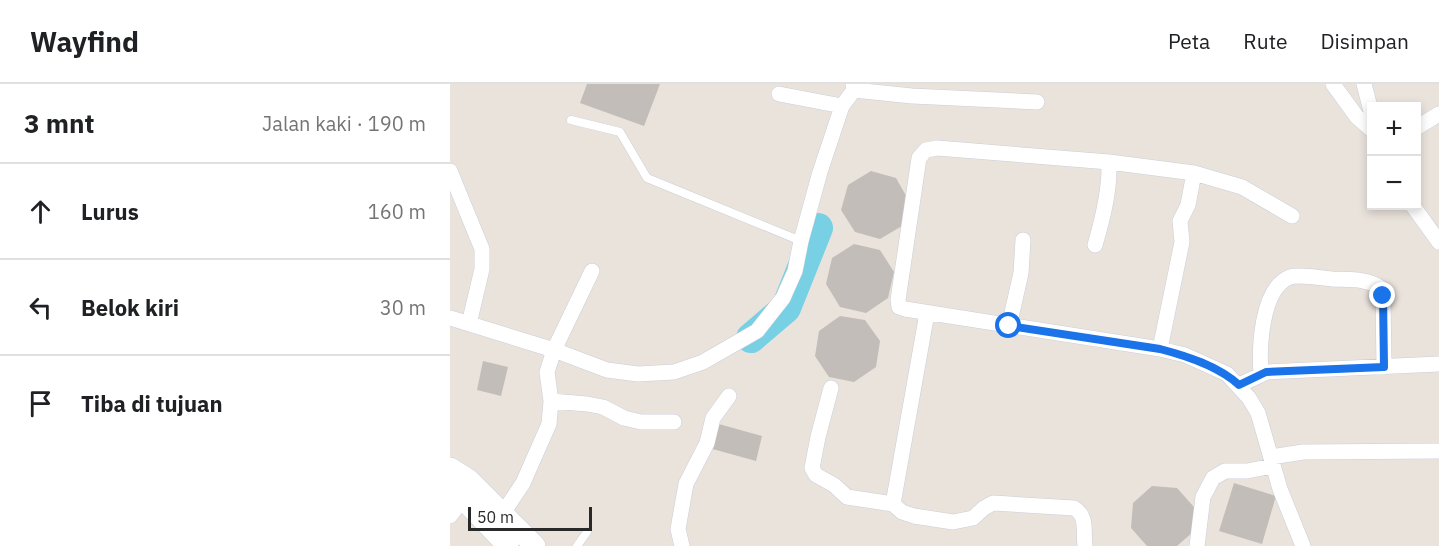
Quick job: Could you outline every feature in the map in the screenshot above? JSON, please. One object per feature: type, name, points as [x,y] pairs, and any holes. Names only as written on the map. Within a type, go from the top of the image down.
[{"type":"main road","points":[[450,468],[469,480],[535,546]]},
{"type":"main road","points":[[457,495],[508,546]]},
{"type":"street","points":[[1333,84],[1357,117],[1367,126]]},
{"type":"street","points":[[1364,84],[1368,102]]},
{"type":"street","points":[[450,318],[607,370],[638,374],[674,372],[703,362],[757,331],[783,298],[795,271],[820,172],[843,106],[853,87],[913,90],[1037,102]]},
{"type":"street","points":[[778,94],[843,106]]},
{"type":"street","points":[[1421,125],[1439,114]]},
{"type":"street","points":[[1292,216],[1242,187],[1194,173],[1109,162],[937,148],[926,150],[920,158],[898,300],[899,307],[927,313],[1160,349],[1185,356],[1227,374],[1239,385],[1258,413],[1280,489],[1303,546]]},
{"type":"street","points":[[1095,245],[1105,209],[1110,175],[1109,162]]},
{"type":"street","points":[[450,171],[482,249],[482,269],[469,324]]},
{"type":"street","points":[[1160,349],[1182,242],[1180,221],[1188,205],[1194,173]]},
{"type":"street","points":[[1416,210],[1439,242]]},
{"type":"street","points":[[1009,326],[1021,273],[1023,240]]},
{"type":"street","points":[[503,513],[523,483],[549,424],[551,401],[547,372],[553,353],[592,271]]},
{"type":"street","points":[[1261,374],[1260,355],[1269,299],[1280,284],[1291,277],[1368,281],[1381,288],[1384,367]]},
{"type":"street","points":[[893,504],[927,313]]},
{"type":"street","points":[[1239,385],[1261,374],[1439,364]]},
{"type":"street","points":[[831,388],[812,468],[816,475],[834,485],[847,497],[893,504],[902,512],[914,516],[953,522],[973,518],[984,507],[993,503],[1074,508],[1084,517],[1086,546]]},
{"type":"street","points":[[682,546],[678,529],[686,484],[707,443],[713,418],[729,396]]},
{"type":"street","points":[[551,401],[603,407],[624,418],[641,422],[674,423]]},
{"type":"street","points":[[1197,546],[1203,497],[1218,473],[1247,471],[1303,452],[1439,451]]},
{"type":"street","points":[[450,516],[457,495]]},
{"type":"lane","points":[[571,120],[620,132],[647,178],[801,240]]},
{"type":"lane","points":[[577,546],[587,532]]},
{"type":"building","points":[[587,84],[660,84],[644,126],[580,103]]},
{"type":"building","points":[[871,171],[896,178],[909,201],[902,226],[880,239],[855,232],[841,210],[848,185]]},
{"type":"building","points":[[854,244],[880,250],[894,272],[888,298],[866,313],[840,307],[826,284],[832,258]]},
{"type":"building","points":[[840,316],[865,320],[880,341],[876,367],[854,382],[829,377],[815,356],[819,331]]},
{"type":"building","points":[[483,361],[508,367],[501,396],[477,390]]},
{"type":"building","points":[[715,423],[762,436],[756,461],[709,448]]},
{"type":"building","points":[[1234,483],[1276,496],[1262,544],[1219,531]]},
{"type":"building","points":[[1152,486],[1177,488],[1194,507],[1193,532],[1177,546],[1147,546],[1131,528],[1133,503]]},
{"type":"waterway","points":[[751,338],[786,308],[818,228]]},
{"type":"route","points":[[1009,326],[1160,349],[1185,356],[1227,374],[1239,385],[1266,372],[1384,367],[1383,296]]}]
